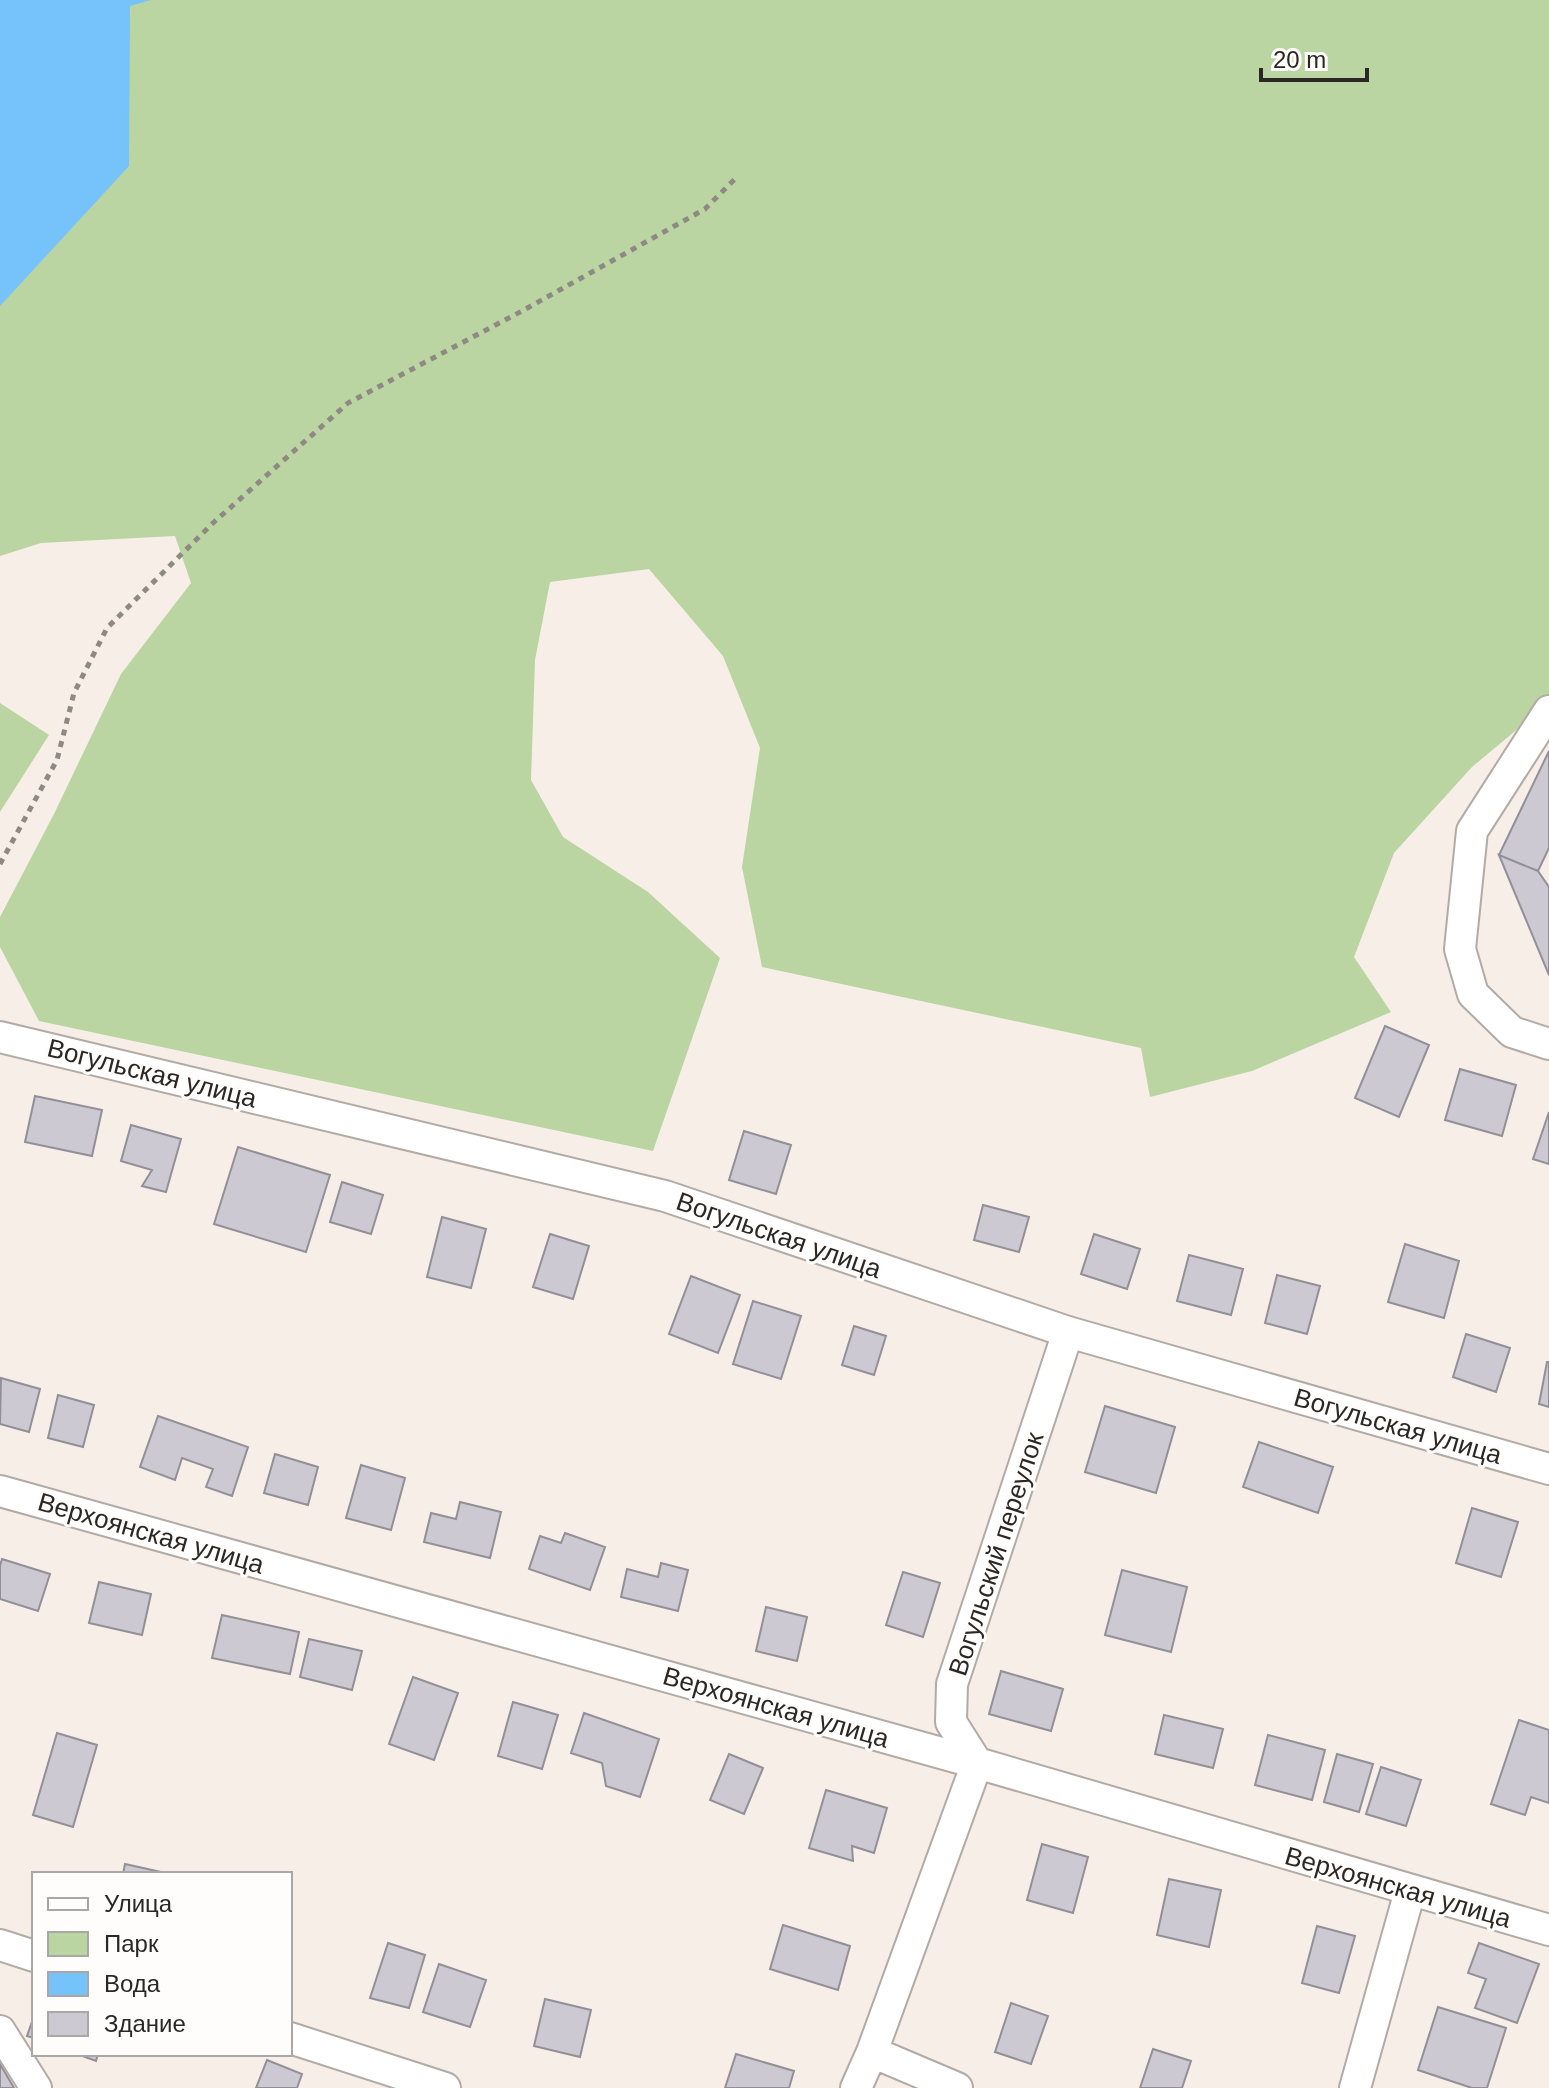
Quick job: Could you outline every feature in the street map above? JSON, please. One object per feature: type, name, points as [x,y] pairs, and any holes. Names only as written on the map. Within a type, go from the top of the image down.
[{"type":"street","points":[[1549,711],[1472,831],[1460,949],[1473,994],[1512,1032],[1549,1044]]},
{"type":"street","name":"Вогульская улица","points":[[0,1037],[665,1196],[1068,1332],[1549,1469]]},
{"type":"street","name":"Вогульский переулок","points":[[977,1763],[951,1722],[952,1684],[1068,1332]]},
{"type":"street","name":"Верхоянская улица","points":[[0,1491],[977,1763],[1549,1930]]},
{"type":"street","points":[[856,2088],[872,2052],[977,1763]]},
{"type":"street","points":[[1355,2088],[1410,1891]]},
{"type":"street","points":[[0,1945],[32,1955]]},
{"type":"street","points":[[0,2031],[36,2088]]},
{"type":"street","points":[[292,2039],[445,2088]]},
{"type":"street","points":[[872,2052],[957,2088]]},
{"type":"path","points":[[0,864],[57,760],[74,693],[107,628],[213,523],[348,403],[705,209],[736,178]]},
{"type":"green space","points":[[0,0],[1549,0],[1549,703],[1472,767],[1394,853],[1354,957],[1391,1012],[1252,1071],[1150,1097],[1141,1048],[762,967],[742,867],[760,748],[723,656],[649,569],[550,582],[535,660],[531,780],[563,837],[648,892],[720,958],[653,1151],[39,1021],[0,947],[0,917],[54,814],[121,674],[191,583],[175,536],[41,543],[0,556]]},
{"type":"green space","points":[[0,703],[49,735],[0,812]]},
{"type":"water","points":[[0,0],[151,0],[130,6],[129,166],[0,306]]},
{"type":"building","points":[[1549,751],[1549,848],[1538,871],[1499,855]]},
{"type":"building","points":[[1499,855],[1538,871],[1549,887],[1549,975]]},
{"type":"building","points":[[1385,1026],[1429,1045],[1399,1117],[1355,1098]]},
{"type":"building","points":[[1460,1069],[1516,1085],[1502,1136],[1445,1120]]},
{"type":"building","points":[[35,1096],[102,1110],[92,1156],[25,1142]]},
{"type":"building","points":[[1549,1112],[1549,1164],[1533,1159]]},
{"type":"building","points":[[131,1125],[181,1139],[166,1192],[142,1186],[152,1170],[121,1161]]},
{"type":"building","points":[[744,1131],[791,1145],[776,1194],[729,1180]]},
{"type":"building","points":[[238,1147],[330,1175],[306,1252],[214,1224]]},
{"type":"building","points":[[342,1182],[383,1195],[371,1234],[330,1222]]},
{"type":"building","points":[[983,1205],[1029,1217],[1019,1252],[974,1240]]},
{"type":"building","points":[[442,1217],[486,1229],[471,1288],[427,1277]]},
{"type":"building","points":[[550,1234],[589,1246],[573,1299],[533,1287]]},
{"type":"building","points":[[1094,1234],[1140,1249],[1127,1289],[1081,1274]]},
{"type":"building","points":[[1405,1244],[1459,1261],[1444,1318],[1388,1302]]},
{"type":"building","points":[[1189,1255],[1243,1269],[1231,1315],[1177,1301]]},
{"type":"building","points":[[1277,1275],[1320,1286],[1307,1334],[1265,1323]]},
{"type":"building","points":[[691,1276],[740,1295],[718,1353],[669,1334]]},
{"type":"building","points":[[753,1301],[801,1316],[781,1379],[733,1364]]},
{"type":"building","points":[[854,1326],[886,1336],[874,1375],[842,1365]]},
{"type":"building","points":[[1466,1334],[1510,1348],[1496,1392],[1453,1377]]},
{"type":"building","points":[[1549,1362],[1549,1407],[1539,1404]]},
{"type":"building","points":[[1,1378],[40,1389],[29,1432],[0,1424]]},
{"type":"building","points":[[58,1395],[94,1405],[83,1447],[48,1438]]},
{"type":"building","points":[[1105,1406],[1175,1427],[1156,1493],[1085,1472]]},
{"type":"building","points":[[158,1416],[248,1447],[232,1496],[206,1487],[213,1469],[182,1458],[175,1480],[140,1467]]},
{"type":"building","points":[[1259,1442],[1333,1467],[1318,1513],[1243,1487]]},
{"type":"building","points":[[275,1454],[318,1467],[308,1505],[264,1493]]},
{"type":"building","points":[[361,1465],[405,1478],[391,1530],[346,1518]]},
{"type":"building","points":[[460,1502],[501,1512],[490,1558],[424,1542],[431,1513],[456,1519]]},
{"type":"building","points":[[1472,1508],[1518,1522],[1501,1577],[1456,1563]]},
{"type":"building","points":[[565,1533],[605,1547],[590,1590],[529,1569],[540,1536],[561,1543]]},
{"type":"building","points":[[2,1559],[50,1574],[38,1611],[0,1599]]},
{"type":"building","points":[[661,1563],[688,1570],[678,1611],[621,1597],[627,1569],[658,1577]]},
{"type":"building","points":[[1122,1570],[1187,1587],[1171,1652],[1105,1635]]},
{"type":"building","points":[[903,1572],[940,1583],[923,1637],[886,1625]]},
{"type":"building","points":[[99,1582],[151,1594],[142,1635],[89,1623]]},
{"type":"building","points":[[766,1607],[807,1617],[797,1661],[756,1651]]},
{"type":"building","points":[[222,1615],[299,1632],[290,1674],[212,1658]]},
{"type":"building","points":[[309,1639],[362,1651],[352,1690],[300,1677]]},
{"type":"building","points":[[1001,1671],[1063,1689],[1051,1731],[989,1714]]},
{"type":"building","points":[[413,1677],[458,1693],[434,1760],[389,1744]]},
{"type":"building","points":[[513,1702],[558,1715],[542,1769],[498,1756]]},
{"type":"building","points":[[584,1713],[659,1739],[640,1797],[606,1786],[602,1763],[571,1753]]},
{"type":"building","points":[[1164,1715],[1223,1729],[1213,1768],[1155,1754]]},
{"type":"building","points":[[1519,1720],[1549,1730],[1549,1803],[1531,1797],[1525,1815],[1491,1804]]},
{"type":"building","points":[[57,1733],[97,1745],[73,1827],[33,1815]]},
{"type":"building","points":[[1268,1735],[1325,1750],[1312,1800],[1255,1785]]},
{"type":"building","points":[[729,1754],[763,1768],[744,1814],[710,1800]]},
{"type":"building","points":[[1337,1754],[1373,1764],[1359,1812],[1324,1802]]},
{"type":"building","points":[[1381,1767],[1421,1780],[1406,1826],[1366,1814]]},
{"type":"building","points":[[826,1790],[887,1808],[874,1853],[852,1846],[853,1861],[809,1848]]},
{"type":"building","points":[[1042,1844],[1088,1857],[1073,1913],[1027,1900]]},
{"type":"building","points":[[125,1864],[161,1872],[123,1872]]},
{"type":"building","points":[[1169,1879],[1221,1890],[1209,1947],[1157,1935]]},
{"type":"building","points":[[783,1925],[850,1946],[838,1990],[770,1969]]},
{"type":"building","points":[[1317,1926],[1355,1936],[1339,1993],[1302,1983]]},
{"type":"building","points":[[388,1943],[425,1955],[409,2008],[370,1998]]},
{"type":"building","points":[[1479,1943],[1539,1964],[1517,2023],[1475,2008],[1486,1979],[1468,1973]]},
{"type":"building","points":[[439,1964],[486,1980],[470,2027],[423,2012]]},
{"type":"building","points":[[545,1999],[591,2010],[580,2057],[534,2046]]},
{"type":"building","points":[[1011,2003],[1048,2016],[1031,2064],[995,2052]]},
{"type":"building","points":[[1438,2007],[1506,2028],[1487,2088],[1472,2088],[1418,2070]]},
{"type":"building","points":[[1153,2049],[1191,2061],[1182,2088],[1140,2088]]},
{"type":"building","points":[[736,2054],[794,2071],[789,2088],[725,2088]]},
{"type":"building","points":[[267,2060],[302,2074],[297,2088],[256,2088]]},
{"type":"building","points":[[0,2064],[14,2088],[0,2088]]}]
